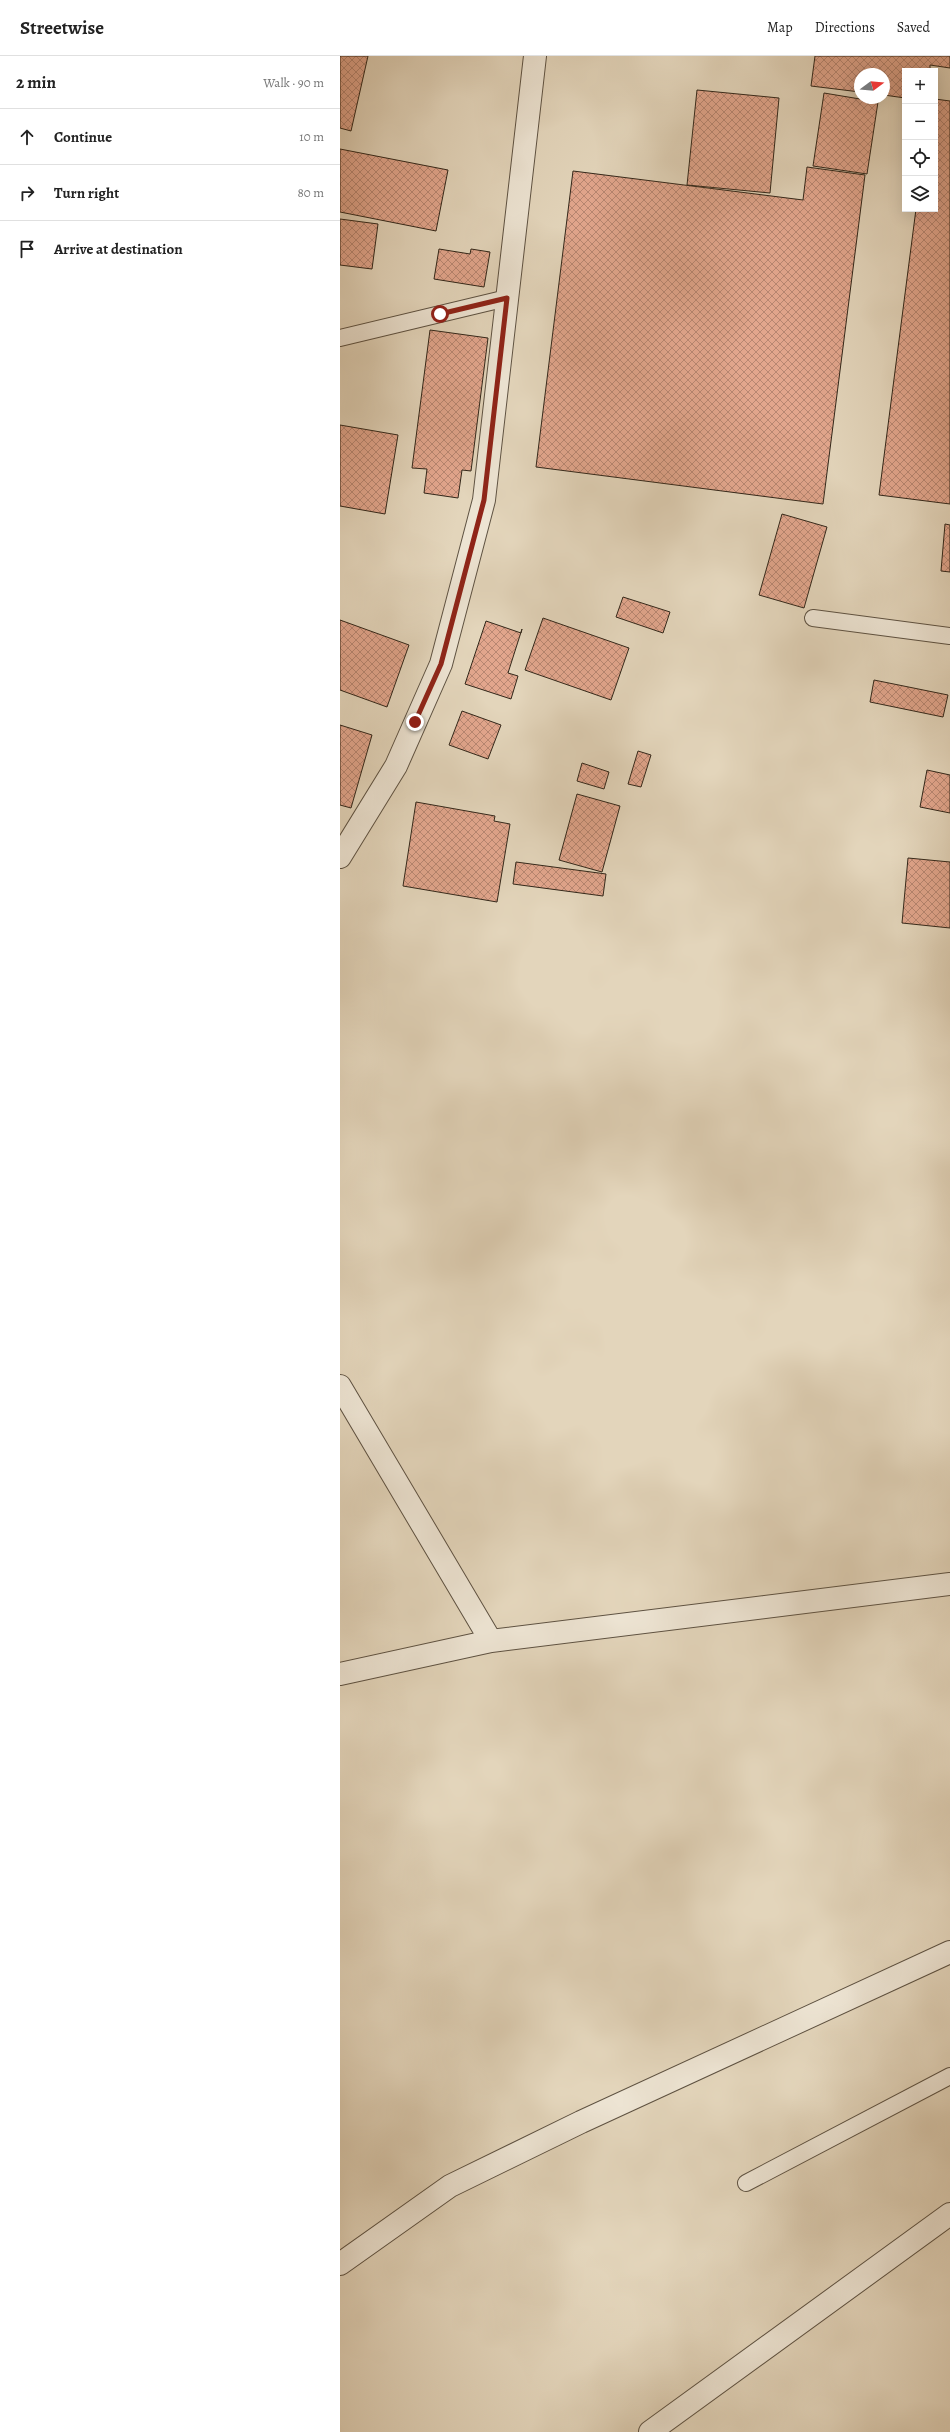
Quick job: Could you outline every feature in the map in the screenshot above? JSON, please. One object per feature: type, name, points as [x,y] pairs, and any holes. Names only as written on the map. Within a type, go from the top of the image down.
[{"type":"street","points":[[340,857],[396,766],[441,664],[484,500],[535,56]]},
{"type":"street","points":[[340,1386],[491,1642]]},
{"type":"street","points":[[340,1674],[491,1642],[950,1584]]},
{"type":"street","points":[[340,2264],[450,2186],[588,2119],[950,1952]]},
{"type":"street","points":[[650,2432],[950,2214]]},
{"type":"lane","points":[[340,338],[507,298]]},
{"type":"lane","points":[[813,618],[950,636]]},
{"type":"lane","points":[[746,2183],[950,2076]]},
{"type":"building","points":[[340,56],[368,56],[351,131],[340,128]]},
{"type":"building","points":[[815,56],[950,56],[950,68],[930,65],[930,68],[902,68],[902,98],[890,96],[890,68],[854,68],[854,91],[811,86]]},
{"type":"building","points":[[697,90],[779,98],[770,193],[687,185]]},
{"type":"building","points":[[824,93],[854,98],[854,104],[878,104],[867,174],[813,166]]},
{"type":"building","points":[[938,99],[950,101],[950,504],[879,495],[916,212],[938,212]]},
{"type":"building","points":[[340,149],[448,170],[436,231],[340,212]]},
{"type":"building","points":[[807,167],[865,175],[823,504],[536,467],[573,171],[803,200]]},
{"type":"building","points":[[340,219],[378,224],[372,269],[340,265]]},
{"type":"building","points":[[439,249],[470,254],[471,249],[490,252],[484,287],[434,279]]},
{"type":"building","points":[[430,330],[488,338],[471,471],[462,470],[458,498],[424,493],[427,469],[412,468]]},
{"type":"building","points":[[340,425],[398,435],[385,514],[340,506]]},
{"type":"building","points":[[782,514],[827,527],[804,608],[759,595]]},
{"type":"building","points":[[945,524],[950,525],[950,572],[941,571]]},
{"type":"building","points":[[623,597],[670,612],[663,633],[616,617]]},
{"type":"building","points":[[543,618],[629,648],[611,700],[525,670]]},
{"type":"building","points":[[340,620],[409,645],[387,707],[340,690]]},
{"type":"building","points":[[486,621],[521,633],[508,673],[518,676],[511,699],[465,684]]},
{"type":"building","points":[[874,680],[948,695],[943,717],[870,702]]},
{"type":"building","points":[[462,711],[501,725],[488,759],[449,745]]},
{"type":"building","points":[[340,725],[372,735],[351,808],[340,805]]},
{"type":"building","points":[[638,751],[651,755],[641,787],[628,784]]},
{"type":"building","points":[[582,763],[609,772],[604,789],[577,781]]},
{"type":"building","points":[[927,770],[950,775],[950,813],[920,807]]},
{"type":"building","points":[[577,794],[620,806],[602,872],[559,860]]},
{"type":"building","points":[[416,802],[495,816],[494,821],[510,824],[497,902],[403,886]]},
{"type":"building","points":[[908,858],[950,862],[950,928],[902,923]]},
{"type":"building","points":[[516,862],[606,874],[603,896],[513,884]]},
{"type":"route","points":[[415,722],[441,664],[484,500],[507,298],[440,314]]}]
